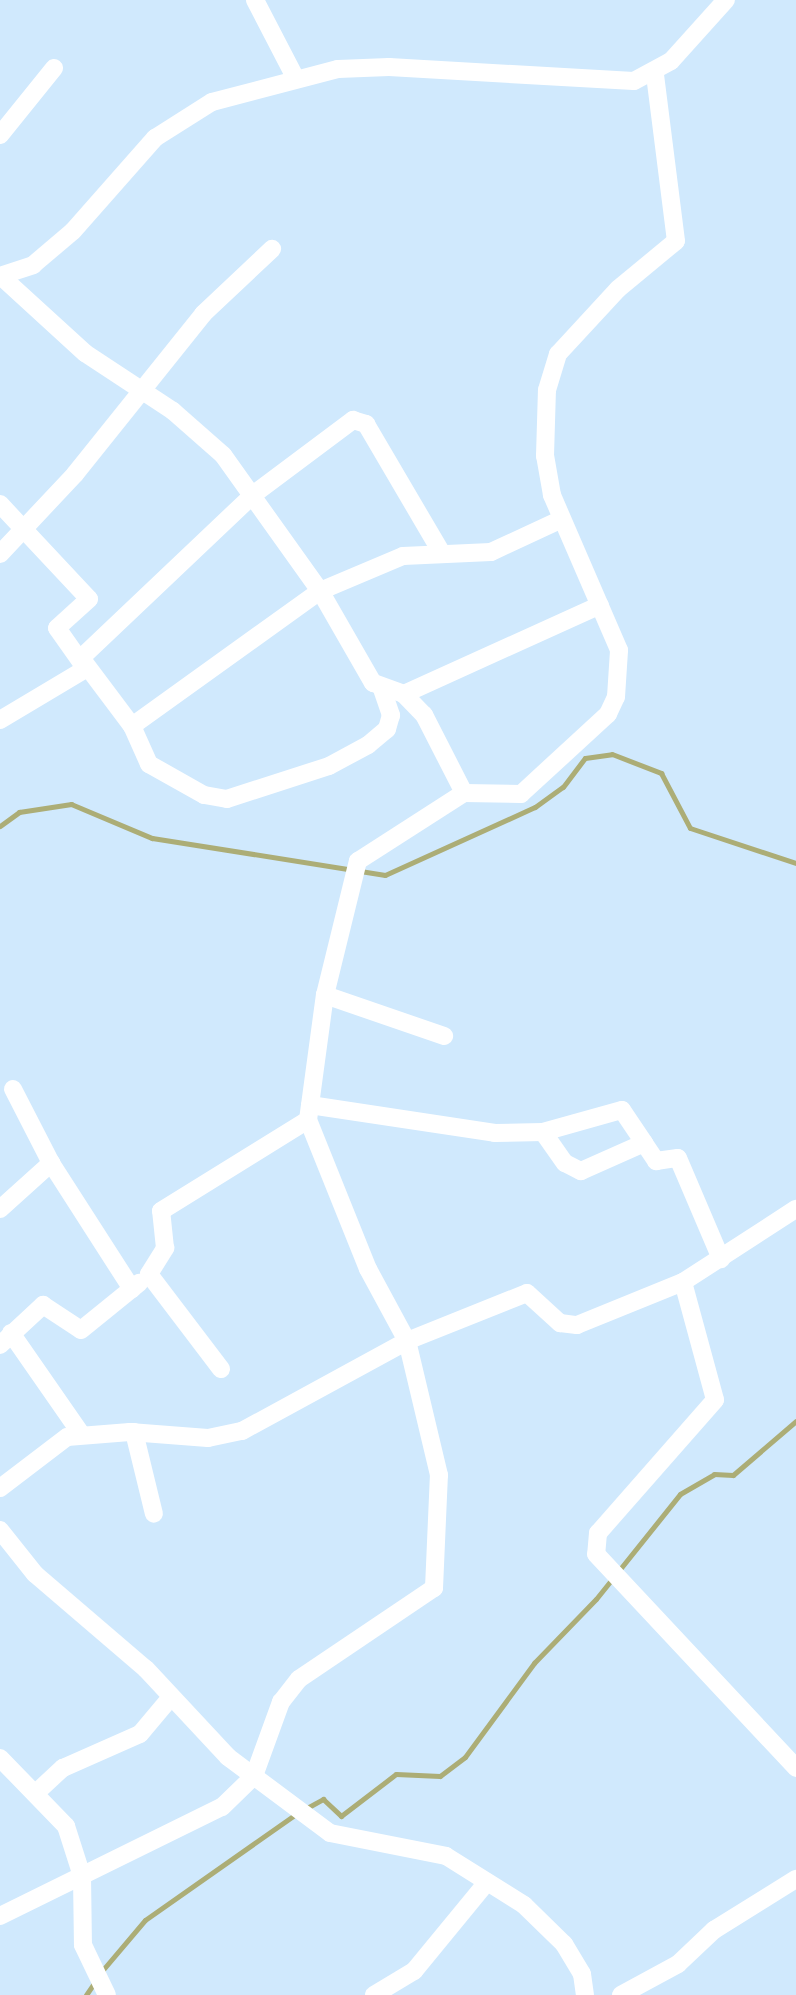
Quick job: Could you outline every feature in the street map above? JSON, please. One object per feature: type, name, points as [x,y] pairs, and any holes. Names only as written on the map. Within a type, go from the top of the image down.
[{"type":"street","points":[[255,0],[296,79]]},
{"type":"street","points":[[0,504],[89,599],[57,628],[82,666],[132,726],[149,764],[204,795],[227,799],[329,766],[368,745],[387,729],[391,715],[382,690],[320,591],[254,494],[223,456],[143,393],[85,353],[1,277],[33,265],[74,231],[155,138],[192,111],[296,79],[389,67],[610,82],[654,74],[726,0]]},
{"type":"street","points":[[0,135],[54,68]]},
{"type":"street","points":[[0,1916],[222,1807],[254,1776],[281,1702],[299,1679],[434,1588],[439,1475],[407,1342],[368,1269],[309,1112],[325,995],[349,880],[358,861],[464,793],[521,794],[608,714],[616,697],[619,650],[562,519],[545,456],[549,372],[618,289],[678,236],[654,74]]},
{"type":"street","points":[[0,554],[143,393],[203,314],[272,249]]},
{"type":"street","points":[[0,720],[82,666],[254,494],[354,420],[366,424],[441,552]]},
{"type":"street","points":[[132,726],[320,591],[384,562],[441,552],[491,552],[562,519]]},
{"type":"street","points":[[382,690],[404,694],[600,605]]},
{"type":"street","points":[[404,694],[448,753],[464,793]]},
{"type":"street","points":[[325,995],[444,1036]]},
{"type":"street","points":[[13,1089],[51,1164],[132,1289]]},
{"type":"street","points":[[82,1436],[5,1339],[43,1305],[81,1330],[149,1273],[165,1248],[160,1211],[309,1112],[495,1133],[543,1132],[622,1110],[656,1161],[678,1158],[721,1259]]},
{"type":"street","points":[[543,1132],[565,1163],[581,1171],[644,1143]]},
{"type":"street","points":[[0,1209],[51,1164]]},
{"type":"street","points":[[0,1488],[30,1460],[67,1437],[134,1432],[208,1438],[242,1431],[407,1342],[527,1293],[568,1327],[682,1282],[796,1209]]},
{"type":"street","points":[[149,1273],[221,1369]]},
{"type":"street","points":[[682,1282],[715,1400],[598,1533],[596,1554],[796,1768]]},
{"type":"street","points":[[134,1432],[154,1514]]},
{"type":"street","points":[[0,1530],[35,1574],[171,1697],[216,1747],[330,1833],[446,1856],[487,1882],[564,1944],[582,1974],[585,1995]]},
{"type":"street","points":[[38,1791],[63,1768],[140,1734],[171,1697]]},
{"type":"street","points":[[0,1758],[38,1791],[66,1826],[82,1875],[83,1945],[107,1995]]},
{"type":"street","points":[[0,1783],[17,1773]]},
{"type":"street","points":[[621,1995],[678,1964],[714,1930],[796,1879]]},
{"type":"street","points":[[374,1995],[429,1956],[487,1882]]},
{"type":"waterway","points":[[0,826],[19,812],[71,804],[152,838],[385,875],[535,807],[563,787],[585,758],[612,754],[661,773],[690,828],[796,863]]},
{"type":"waterway","points":[[305,1809],[323,1799],[341,1816],[396,1774],[440,1776],[465,1757],[534,1663],[596,1599],[680,1494],[714,1474],[733,1475],[796,1421]]},
{"type":"waterway","points":[[101,1972],[145,1920],[296,1814]]},
{"type":"waterway","points":[[86,1995],[96,1980]]}]
